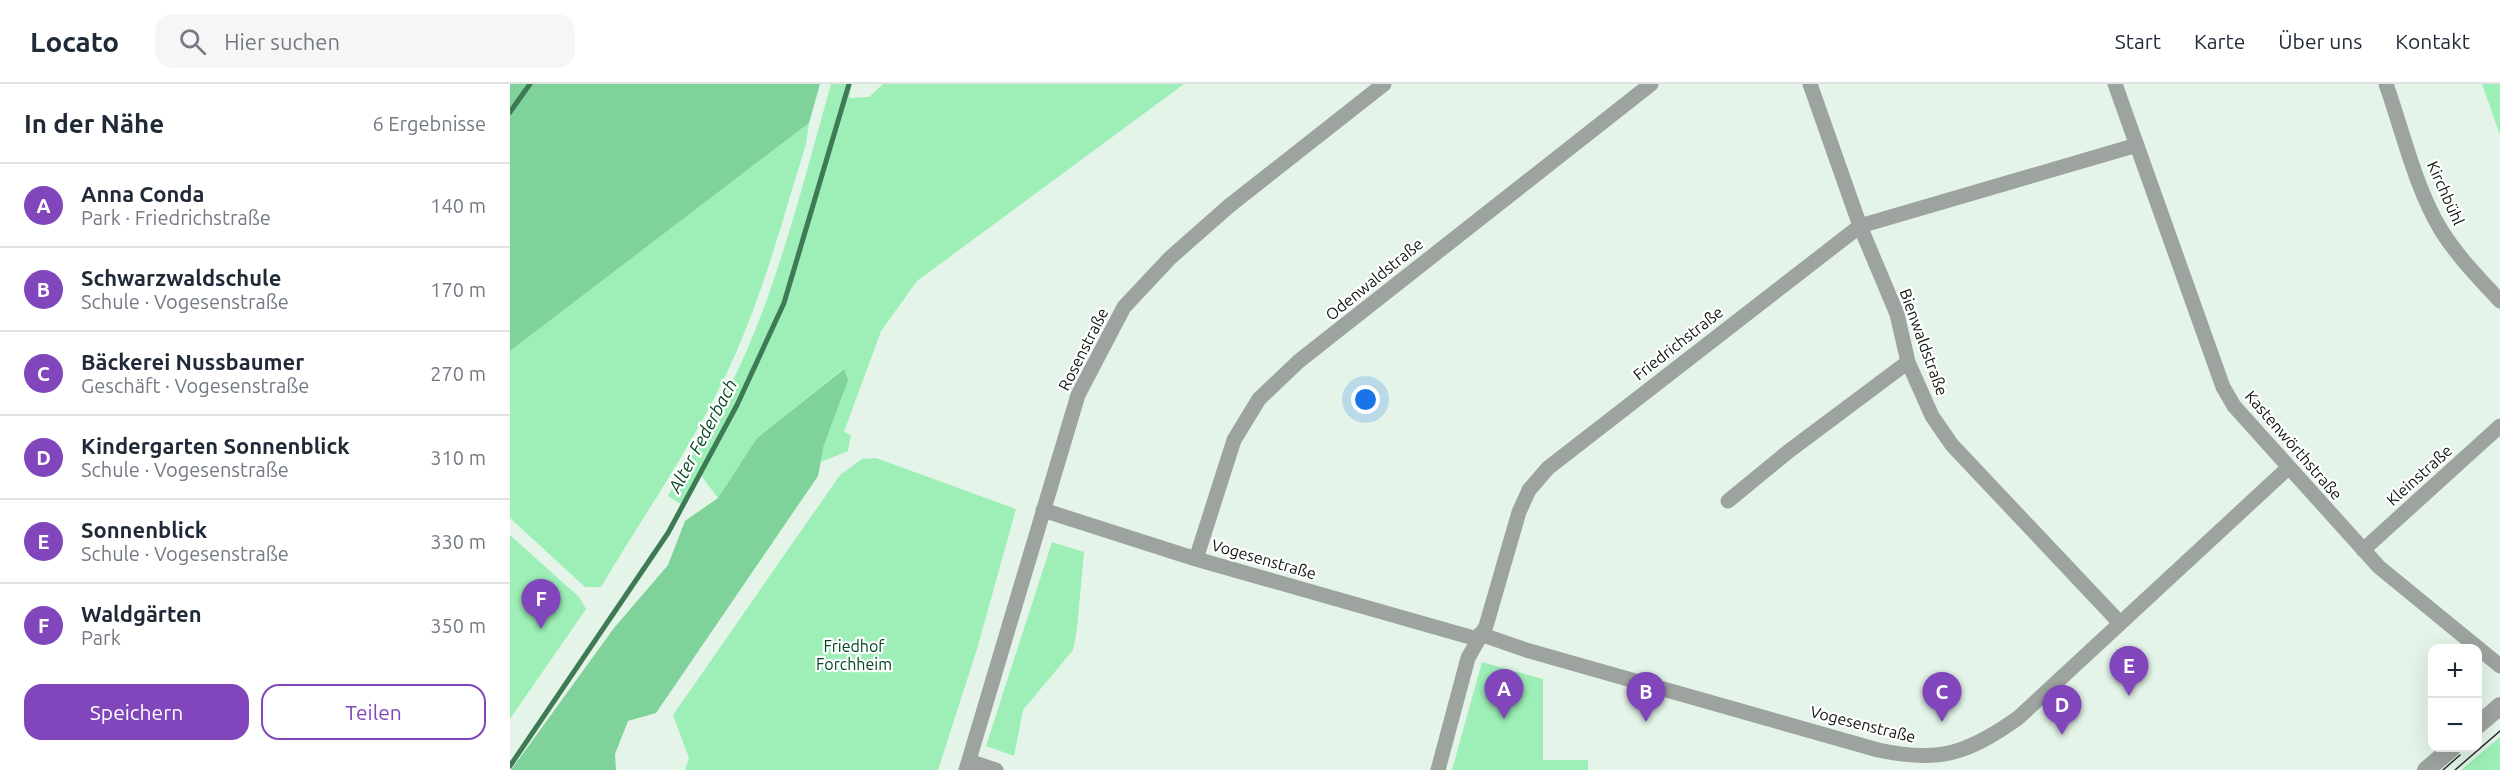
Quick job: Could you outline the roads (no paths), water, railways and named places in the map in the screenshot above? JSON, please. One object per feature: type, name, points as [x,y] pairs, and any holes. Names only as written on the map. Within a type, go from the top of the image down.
[{"type":"street","name":"Rosenstraße","points":[[968,766],[1078,395],[1124,307],[1170,258],[1229,206],[1384,84]]},
{"type":"street","name":"Odenwaldstraße","points":[[1196,559],[1234,440],[1259,399],[1299,362],[1651,84]]},
{"type":"street","name":"Bienwaldstraße","points":[[1810,84],[1860,226],[1897,314],[1908,362],[1932,416],[1953,445],[2120,623]]},
{"type":"street","name":"Kastenwörthstraße","points":[[2115,84],[2223,387],[2234,406],[2379,567],[2500,666]]},
{"type":"street","name":"Kirchbühl","points":[[2386,84],[2416,171],[2440,229],[2461,258],[2500,301]]},
{"type":"street","name":"Friedrichstraße","points":[[1438,770],[1468,658],[1486,626],[1519,512],[1537,478],[1642,393],[1860,226],[2137,145]]},
{"type":"street","points":[[1728,501],[1789,451],[1908,362]]},
{"type":"street","name":"Kleinstraße","points":[[2363,550],[2500,426]]},
{"type":"street","name":"Vogesenstraße","points":[[1043,510],[1196,559],[1869,747],[1922,757],[1961,750],[1998,732],[2018,718],[2288,468]]},
{"type":"street","points":[[2482,722],[2500,706]]},
{"type":"street","points":[[2426,770],[2446,752]]},
{"type":"street","points":[[968,766],[996,770]]},
{"type":"waterway","points":[[510,112],[530,84]]},
{"type":"waterway","name":"Alter Federbach","points":[[510,766],[668,533],[737,405],[784,303],[849,84]]},
{"type":"tram line","points":[[2455,770],[2500,731]]},
{"type":"tram line","points":[[2443,770],[2460,755]]},
{"type":"place","name":"Waldgärten","points":[[541,629]]},
{"type":"place","name":"Sonnenblick","points":[[2129,696]]},
{"type":"place","name":"Anna Conda","points":[[1504,719]]},
{"type":"place","name":"Schwarzwaldschule","points":[[1646,722]]},
{"type":"place","name":"Bäckerei Nussbaumer","points":[[1942,722]]},
{"type":"place","name":"Kindergarten Sonnenblick","points":[[2062,735]]},
{"type":"park label","name":"Friedhof Forchheim","points":[[854,655]]}]
